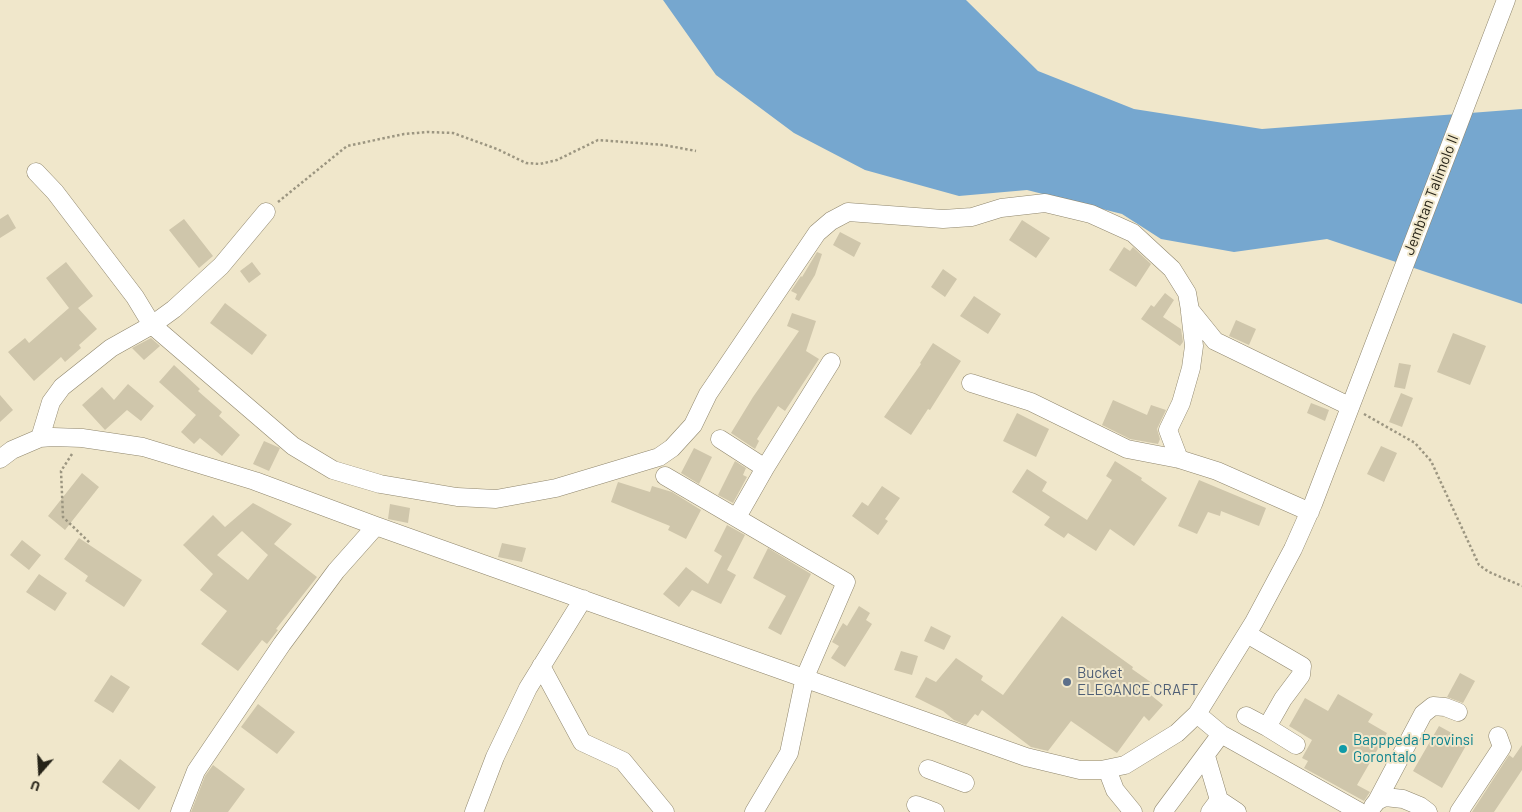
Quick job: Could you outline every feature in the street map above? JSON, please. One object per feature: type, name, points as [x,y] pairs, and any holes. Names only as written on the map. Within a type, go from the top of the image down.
[{"type":"street","name":"Jembtan Talimolo II","points":[[0,459],[12,450],[40,438],[67,436],[143,447],[255,481],[376,526],[1026,757],[1080,770],[1107,769],[1125,765],[1177,733],[1196,714],[1247,634],[1310,512],[1506,0]]},
{"type":"street","points":[[36,172],[55,192],[135,297],[152,325],[293,446],[333,470],[380,484],[457,496],[496,499],[556,488],[623,470],[659,457],[672,448],[693,425],[708,394],[817,232],[831,221],[848,212],[944,218],[972,217],[1001,208],[1044,204],[1091,214],[1133,233],[1152,249],[1183,283],[1190,310],[1194,346],[1192,368],[1181,404],[1168,430],[1179,460]]},
{"type":"street","points":[[40,438],[52,402],[62,387],[110,348],[152,325],[174,309],[221,266],[266,212]]},
{"type":"street","points":[[1190,310],[1215,341],[1353,398]]},
{"type":"street","points":[[737,517],[831,362]]},
{"type":"street","points":[[971,383],[1031,402],[1126,449],[1179,460],[1233,477],[1310,512]]},
{"type":"street","points":[[720,439],[765,468]]},
{"type":"street","points":[[664,476],[846,582],[805,677],[789,754],[754,812]]},
{"type":"street","points":[[180,812],[196,771],[282,644],[336,571],[376,526]]},
{"type":"street","points":[[474,812],[507,731],[541,666],[583,599]]},
{"type":"street","points":[[1247,634],[1302,666],[1301,674],[1283,699],[1267,727]]},
{"type":"street","points":[[541,666],[582,742],[623,761],[665,812]]},
{"type":"street","points":[[1373,806],[1423,714],[1433,706],[1444,707],[1458,712]]},
{"type":"street","points":[[1196,714],[1221,734],[1360,812]]},
{"type":"street","points":[[1246,716],[1296,745]]},
{"type":"street","points":[[1163,812],[1221,734]]},
{"type":"street","points":[[1459,812],[1502,747],[1498,736]]},
{"type":"street","points":[[1206,756],[1214,806],[1237,812]]},
{"type":"street","points":[[928,769],[965,783]]},
{"type":"street","points":[[1107,769],[1115,790],[1133,812]]},
{"type":"street","points":[[1373,806],[1385,797],[1403,799],[1420,806],[1428,812]]},
{"type":"street","points":[[916,805],[935,812]]},
{"type":"path","points":[[266,212],[347,146],[404,134],[428,132],[453,134],[497,149],[526,163],[540,164],[557,160],[598,140],[664,145],[696,151]]},
{"type":"path","points":[[1353,398],[1415,443],[1431,461],[1479,565],[1489,572],[1522,586]]},
{"type":"path","points":[[82,438],[61,471],[63,517],[90,543]]},
{"type":"water","points":[[663,0],[966,0],[1038,71],[1134,109],[1262,129],[1522,109],[1522,304],[1327,239],[1234,252],[1161,239],[1122,214],[1027,190],[959,196],[865,170],[794,133],[716,75]]},
{"type":"building","points":[[8,214],[16,228],[0,238],[0,219]]},
{"type":"building","points":[[184,219],[213,256],[199,268],[169,230]]},
{"type":"building","points":[[1022,220],[1050,238],[1036,258],[1009,240]]},
{"type":"building","points":[[840,232],[861,243],[854,257],[833,245]]},
{"type":"building","points":[[1124,247],[1130,251],[1133,247],[1151,264],[1136,287],[1109,270]]},
{"type":"building","points":[[817,252],[822,254],[815,275],[799,301],[795,299],[797,294],[791,291]]},
{"type":"building","points":[[66,262],[93,296],[78,308],[97,329],[79,345],[81,348],[65,362],[61,357],[34,381],[8,352],[25,338],[29,343],[69,308],[46,278]]},
{"type":"building","points":[[252,262],[261,274],[249,283],[240,271]]},
{"type":"building","points":[[943,269],[957,279],[945,297],[931,287]]},
{"type":"building","points":[[1165,293],[1174,300],[1163,317],[1181,329],[1183,342],[1180,346],[1141,319],[1151,305],[1154,307]]},
{"type":"building","points":[[974,296],[1001,314],[988,334],[960,316]]},
{"type":"building","points":[[225,303],[267,335],[252,355],[210,323]]},
{"type":"building","points":[[792,313],[816,321],[806,351],[819,359],[785,411],[778,406],[757,439],[759,441],[755,449],[731,433],[753,397],[799,331],[787,326]]},
{"type":"building","points":[[1236,320],[1256,329],[1249,345],[1229,336]]},
{"type":"building","points":[[1453,333],[1486,346],[1470,385],[1437,372]]},
{"type":"building","points":[[151,338],[160,346],[144,360],[132,348]]},
{"type":"building","points":[[933,343],[961,361],[930,410],[928,409],[911,435],[884,417],[921,364]]},
{"type":"building","points":[[1399,363],[1411,365],[1405,389],[1394,387]]},
{"type":"building","points":[[174,365],[200,389],[198,391],[222,412],[219,416],[240,435],[222,456],[200,438],[194,444],[181,432],[196,415],[159,382]]},
{"type":"building","points":[[128,384],[154,406],[141,421],[127,410],[105,430],[82,405],[102,387],[114,400]]},
{"type":"building","points":[[1401,393],[1413,398],[1402,427],[1389,422]]},
{"type":"building","points":[[0,395],[13,410],[0,422]]},
{"type":"building","points":[[1113,400],[1147,415],[1151,405],[1166,410],[1157,429],[1160,439],[1158,444],[1130,439],[1102,425]]},
{"type":"building","points":[[1311,403],[1329,410],[1325,421],[1307,413]]},
{"type":"building","points":[[1017,413],[1049,429],[1036,457],[1003,441]]},
{"type":"building","points":[[264,441],[280,448],[269,471],[253,464]]},
{"type":"building","points":[[1381,446],[1397,453],[1384,482],[1367,474]]},
{"type":"building","points":[[694,448],[712,457],[699,484],[681,473]]},
{"type":"building","points":[[735,461],[746,468],[743,475],[747,477],[733,503],[718,495]]},
{"type":"building","points":[[1115,461],[1142,478],[1141,480],[1167,498],[1134,546],[1110,529],[1096,551],[1068,533],[1064,538],[1044,525],[1050,517],[1012,492],[1027,469],[1047,482],[1042,491],[1087,520],[1112,480],[1106,476]]},
{"type":"building","points":[[82,473],[99,487],[65,530],[48,516]]},
{"type":"building","points":[[1199,480],[1266,508],[1259,526],[1221,511],[1220,516],[1208,512],[1197,534],[1178,526]]},
{"type":"building","points":[[618,482],[650,492],[652,486],[672,492],[701,510],[686,539],[668,530],[670,526],[611,502]]},
{"type":"building","points":[[882,486],[900,498],[885,519],[888,521],[878,535],[852,516],[862,502],[868,506]]},
{"type":"building","points":[[253,503],[292,524],[274,544],[317,577],[276,629],[278,630],[267,644],[262,640],[238,671],[201,644],[227,611],[200,590],[213,574],[183,545],[213,515],[225,527]],"holes":[[[242,531],[268,555],[248,580],[217,555]]]},
{"type":"building","points":[[390,504],[410,508],[408,523],[388,519]]},
{"type":"building","points":[[727,525],[745,535],[727,570],[736,575],[721,604],[692,590],[679,607],[663,594],[686,567],[708,584],[722,556],[714,551]]},
{"type":"building","points":[[79,538],[142,580],[124,607],[85,581],[88,576],[64,559]]},
{"type":"building","points":[[22,540],[41,555],[29,570],[10,555]]},
{"type":"building","points":[[502,543],[526,548],[522,562],[498,557]]},
{"type":"building","points":[[768,548],[811,574],[781,635],[768,628],[786,596],[753,578]]},
{"type":"building","points":[[39,574],[67,593],[55,611],[26,592]]},
{"type":"building","points":[[859,606],[870,613],[866,620],[872,624],[845,667],[831,658],[839,646],[832,642],[843,623],[847,626]]},
{"type":"building","name":"Bucket ELEGANCE CRAFT","points":[[1062,616],[1152,683],[1146,691],[1163,705],[1149,721],[1144,716],[1117,753],[1071,721],[1048,751],[1031,747],[982,710],[978,716],[975,714],[966,725],[915,697],[926,677],[936,682],[956,658],[983,676],[981,680],[1003,695]]},
{"type":"building","points":[[931,626],[951,636],[944,650],[924,641]]},
{"type":"building","points":[[901,651],[918,656],[912,675],[894,670]]},
{"type":"building","points":[[1460,673],[1475,681],[1463,703],[1447,697]]},
{"type":"building","points":[[111,675],[130,687],[113,713],[94,701]]},
{"type":"building","name":"Bapppeda Provinsi Gorontalo","points":[[1338,694],[1373,714],[1368,722],[1387,733],[1357,785],[1370,792],[1364,801],[1304,768],[1308,761],[1302,758],[1312,740],[1289,726],[1305,698],[1328,711]]},
{"type":"building","points":[[258,704],[295,732],[277,754],[241,727]]},
{"type":"building","points":[[1439,726],[1468,742],[1442,788],[1413,771]]},
{"type":"building","points":[[1522,745],[1522,770],[1494,812],[1472,812],[1509,755],[1513,758]]},
{"type":"building","points":[[120,759],[156,787],[139,810],[102,782]]},
{"type":"building","points":[[213,765],[245,789],[228,812],[191,812],[205,776]]},
{"type":"place","name":"Bucket ELEGANCE CRAFT","points":[[1067,682]]},
{"type":"place","name":"Bapppeda Provinsi Gorontalo","points":[[1343,749]]}]
